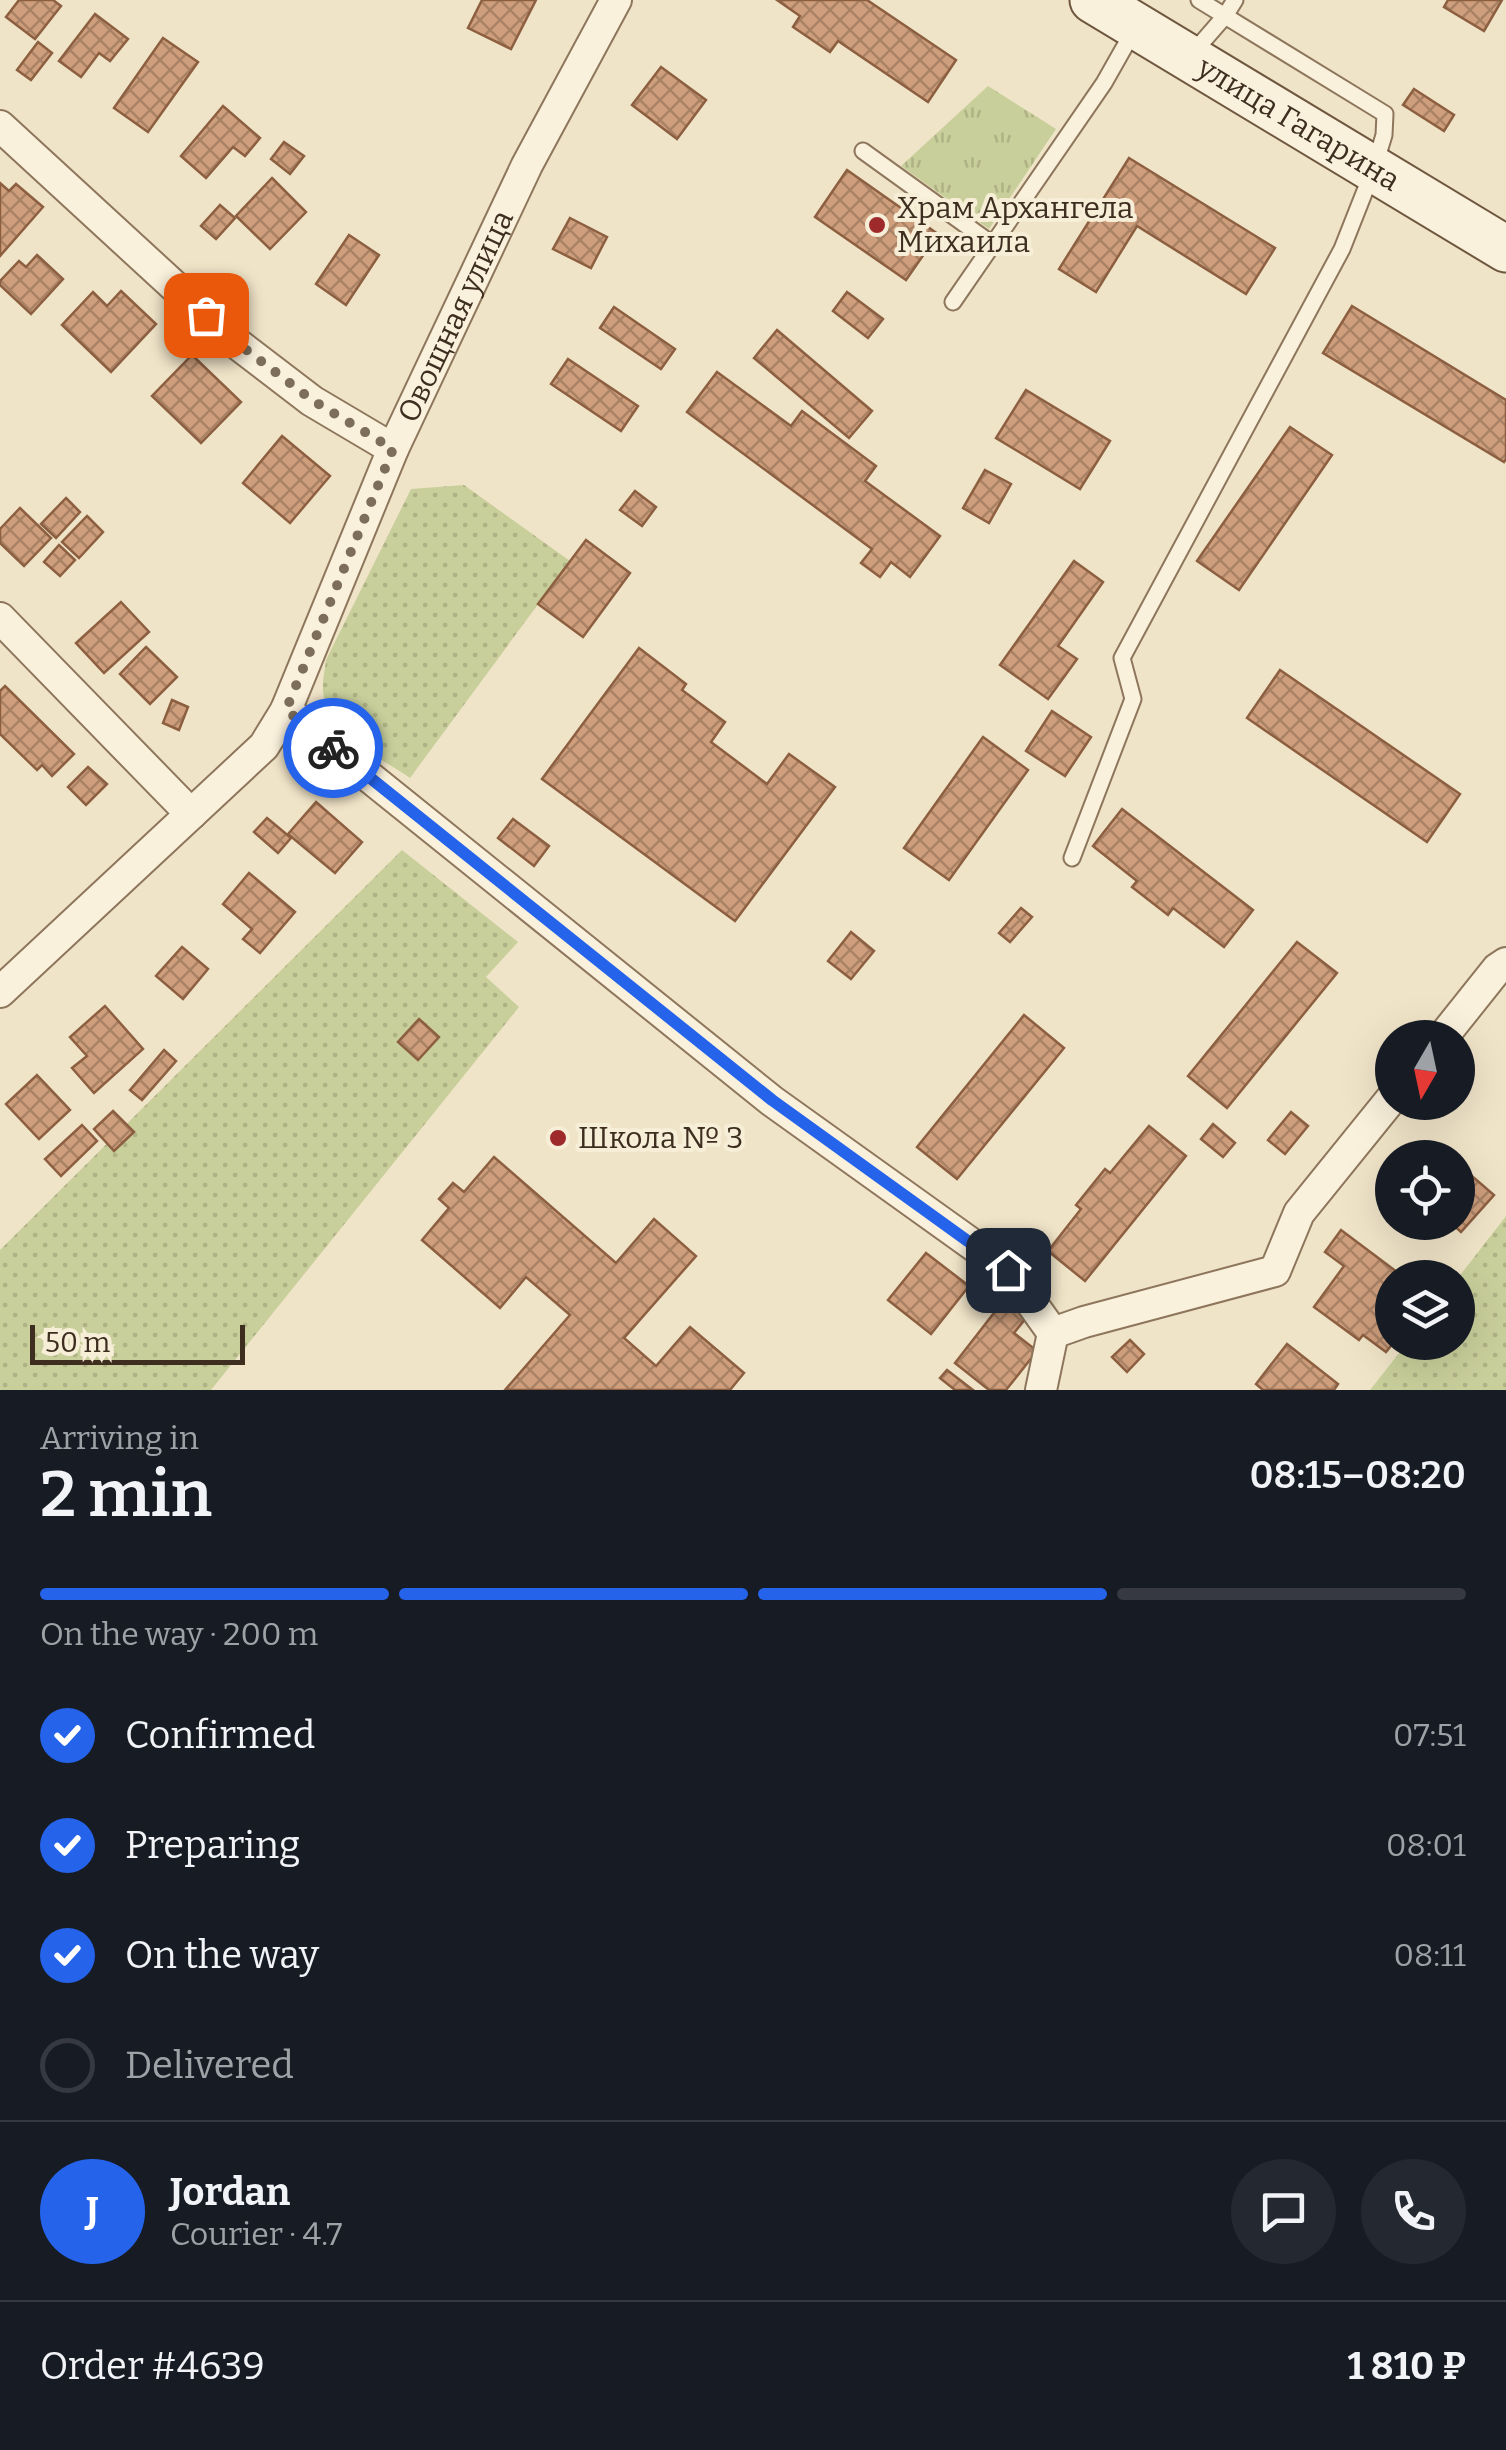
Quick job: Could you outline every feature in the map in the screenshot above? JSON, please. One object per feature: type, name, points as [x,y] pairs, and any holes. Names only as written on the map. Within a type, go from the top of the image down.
[{"type":"main road","name":"улица Гагарина","points":[[1093,0],[1506,250]]},
{"type":"street","name":"Овощная улица","points":[[0,992],[264,746],[286,710],[393,449],[526,164],[616,0]]},
{"type":"street","points":[[0,126],[236,342],[312,400],[393,449]]},
{"type":"street","points":[[0,618],[192,814]]},
{"type":"street","points":[[286,710],[772,1100],[1008,1270],[1053,1333],[1041,1390]]},
{"type":"street","points":[[1456,1020],[1506,963]]},
{"type":"street","points":[[1053,1333],[1275,1272],[1299,1213],[1375,1119]]},
{"type":"lane","points":[[1072,858],[1133,699],[1122,658],[1342,249],[1384,135],[1385,114],[1199,0]]},
{"type":"lane","points":[[1188,58],[1236,0]]},
{"type":"lane","points":[[953,302],[1104,82],[1136,26]]},
{"type":"lane","points":[[863,151],[992,244]]},
{"type":"green space","points":[[988,86],[1056,129],[989,229],[901,166]]},
{"type":"green space","points":[[464,485],[570,561],[410,778],[356,742],[334,720],[323,691],[326,660],[411,489]]},
{"type":"green space","points":[[402,850],[518,942],[486,977],[519,1007],[211,1390],[0,1390],[0,1250]]},
{"type":"green space","points":[[1506,1216],[1506,1390],[1370,1390],[1394,1360],[1475,1360],[1475,1260],[1472,1260]]},
{"type":"building","points":[[19,0],[53,0],[61,6],[35,39],[6,17]]},
{"type":"building","points":[[482,0],[536,0],[511,49],[468,28]]},
{"type":"building","points":[[777,0],[867,0],[956,60],[928,102],[838,41],[830,52],[793,27],[800,16]]},
{"type":"building","points":[[1448,0],[1502,0],[1484,31],[1444,7]]},
{"type":"building","points":[[95,14],[128,39],[110,61],[99,53],[81,77],[59,61]]},
{"type":"building","points":[[163,38],[198,62],[148,132],[114,108]]},
{"type":"building","points":[[38,42],[52,53],[31,80],[17,70]]},
{"type":"building","points":[[661,67],[706,100],[677,139],[632,105]]},
{"type":"building","points":[[1414,89],[1454,115],[1444,131],[1403,105]]},
{"type":"building","points":[[223,106],[260,138],[245,156],[233,147],[206,178],[181,156]]},
{"type":"building","points":[[284,142],[304,156],[290,174],[271,159]]},
{"type":"building","points":[[1129,158],[1275,248],[1246,294],[1137,226],[1096,292],[1059,269]]},
{"type":"building","name":"Храм Архангела Михаила","points":[[847,170],[938,234],[906,280],[815,217]]},
{"type":"building","points":[[272,178],[306,212],[270,249],[236,216]]},
{"type":"building","points":[[0,183],[9,191],[16,184],[43,207],[0,256]]},
{"type":"building","points":[[220,205],[235,218],[216,239],[201,226]]},
{"type":"building","points":[[570,218],[607,237],[591,268],[553,249]]},
{"type":"building","points":[[349,235],[379,255],[346,305],[316,284]]},
{"type":"building","points":[[37,255],[63,279],[31,314],[0,281],[19,261],[26,267]]},
{"type":"building","points":[[121,291],[156,324],[111,372],[62,325],[93,292],[107,306]]},
{"type":"building","points":[[847,292],[883,319],[868,338],[833,311]]},
{"type":"building","points":[[1352,306],[1506,400],[1504,462],[1323,353]]},
{"type":"building","points":[[614,307],[675,349],[661,369],[600,328]]},
{"type":"building","points":[[777,330],[872,411],[849,438],[754,358]]},
{"type":"building","points":[[192,355],[241,402],[201,443],[152,396]]},
{"type":"building","points":[[568,359],[638,406],[621,431],[551,384]]},
{"type":"building","points":[[717,372],[791,426],[802,411],[876,466],[865,481],[940,536],[910,577],[891,562],[880,577],[861,563],[872,549],[687,412]]},
{"type":"building","points":[[1026,390],[1110,441],[1080,489],[996,438]]},
{"type":"building","points":[[1290,427],[1332,455],[1239,590],[1197,561]]},
{"type":"building","points":[[282,436],[330,476],[290,523],[243,483]]},
{"type":"building","points":[[985,470],[1011,484],[989,523],[963,508]]},
{"type":"building","points":[[635,491],[656,507],[642,526],[620,510]]},
{"type":"building","points":[[66,498],[80,512],[56,538],[41,524]]},
{"type":"building","points":[[20,508],[51,538],[24,566],[0,543],[0,529]]},
{"type":"building","points":[[87,516],[103,532],[79,558],[62,542]]},
{"type":"building","points":[[586,540],[630,573],[583,637],[538,604]]},
{"type":"building","points":[[59,545],[75,560],[60,576],[44,562]]},
{"type":"building","points":[[1074,561],[1103,582],[1058,646],[1077,659],[1048,699],[1000,665]]},
{"type":"building","points":[[121,602],[149,632],[104,673],[76,643]]},
{"type":"building","points":[[146,647],[177,677],[150,704],[120,674]]},
{"type":"building","points":[[639,648],[686,684],[682,690],[725,722],[711,742],[767,784],[789,754],[835,787],[735,921],[542,779]]},
{"type":"building","points":[[1280,670],[1460,794],[1427,842],[1247,718]]},
{"type":"building","points":[[5,686],[74,754],[52,776],[42,765],[37,770],[0,734],[0,691]]},
{"type":"building","points":[[172,700],[188,707],[179,730],[163,723]]},
{"type":"building","points":[[1052,711],[1091,737],[1065,776],[1026,751]]},
{"type":"building","points":[[983,737],[1028,770],[949,880],[904,848]]},
{"type":"building","points":[[88,767],[107,784],[86,805],[68,787]]},
{"type":"building","points":[[316,802],[362,842],[335,873],[288,834]]},
{"type":"building","points":[[1122,809],[1253,910],[1224,947],[1173,908],[1168,915],[1132,887],[1137,881],[1093,846]]},
{"type":"building","points":[[267,818],[291,838],[278,853],[254,832]]},
{"type":"building","points":[[513,819],[549,846],[534,866],[498,838]]},
{"type":"building","points":[[249,873],[295,912],[260,953],[243,939],[252,929],[223,904]]},
{"type":"building","points":[[1021,908],[1032,917],[1010,942],[999,933]]},
{"type":"building","points":[[851,932],[874,951],[851,979],[828,961]]},
{"type":"building","points":[[1297,942],[1337,973],[1227,1108],[1188,1076]]},
{"type":"building","points":[[182,947],[208,969],[183,999],[156,976]]},
{"type":"building","points":[[105,1006],[143,1049],[94,1093],[72,1068],[87,1056],[70,1037]]},
{"type":"building","points":[[1024,1015],[1064,1048],[957,1179],[917,1147]]},
{"type":"building","points":[[419,1019],[439,1037],[418,1060],[398,1042]]},
{"type":"building","points":[[164,1050],[176,1061],[142,1100],[130,1090]]},
{"type":"building","points":[[37,1075],[70,1110],[39,1139],[6,1104]]},
{"type":"building","points":[[113,1111],[134,1132],[114,1151],[94,1129]]},
{"type":"building","points":[[1291,1112],[1308,1126],[1285,1154],[1268,1140]]},
{"type":"building","points":[[1213,1124],[1235,1143],[1223,1157],[1201,1139]]},
{"type":"building","points":[[82,1125],[97,1141],[61,1176],[45,1159]]},
{"type":"building","points":[[1149,1126],[1186,1156],[1085,1281],[1048,1251],[1081,1209],[1076,1205],[1105,1169],[1110,1173]]},
{"type":"building","points":[[494,1157],[616,1263],[654,1219],[696,1256],[624,1338],[656,1366],[690,1327],[744,1373],[730,1390],[505,1390],[570,1315],[526,1277],[500,1308],[422,1240],[449,1208],[439,1199],[453,1183],[464,1192]]},
{"type":"building","points":[[1475,1179],[1494,1195],[1475,1216]]},
{"type":"building","points":[[1341,1230],[1381,1260],[1375,1260],[1375,1344],[1363,1335],[1359,1340],[1314,1307],[1344,1266],[1325,1252]]},
{"type":"building","points":[[926,1253],[969,1286],[931,1334],[888,1300]]},
{"type":"building","points":[[1004,1300],[1026,1318],[1014,1333],[1037,1351],[1006,1390],[989,1390],[955,1363]]},
{"type":"building","points":[[1130,1340],[1144,1354],[1127,1372],[1112,1357]]},
{"type":"building","points":[[1287,1344],[1338,1384],[1334,1390],[1263,1390],[1256,1384]]},
{"type":"building","points":[[947,1370],[973,1390],[955,1390],[940,1378]]},
{"type":"way so far","points":[[206,315],[312,400],[393,449],[286,710],[333,748]]},
{"type":"place","name":"Храм Архангела Михаила","points":[[877,225]]},
{"type":"place","name":"Школа № 3","points":[[558,1138]]},
{"type":"route","points":[[333,748],[772,1100],[1008,1270]]}]
